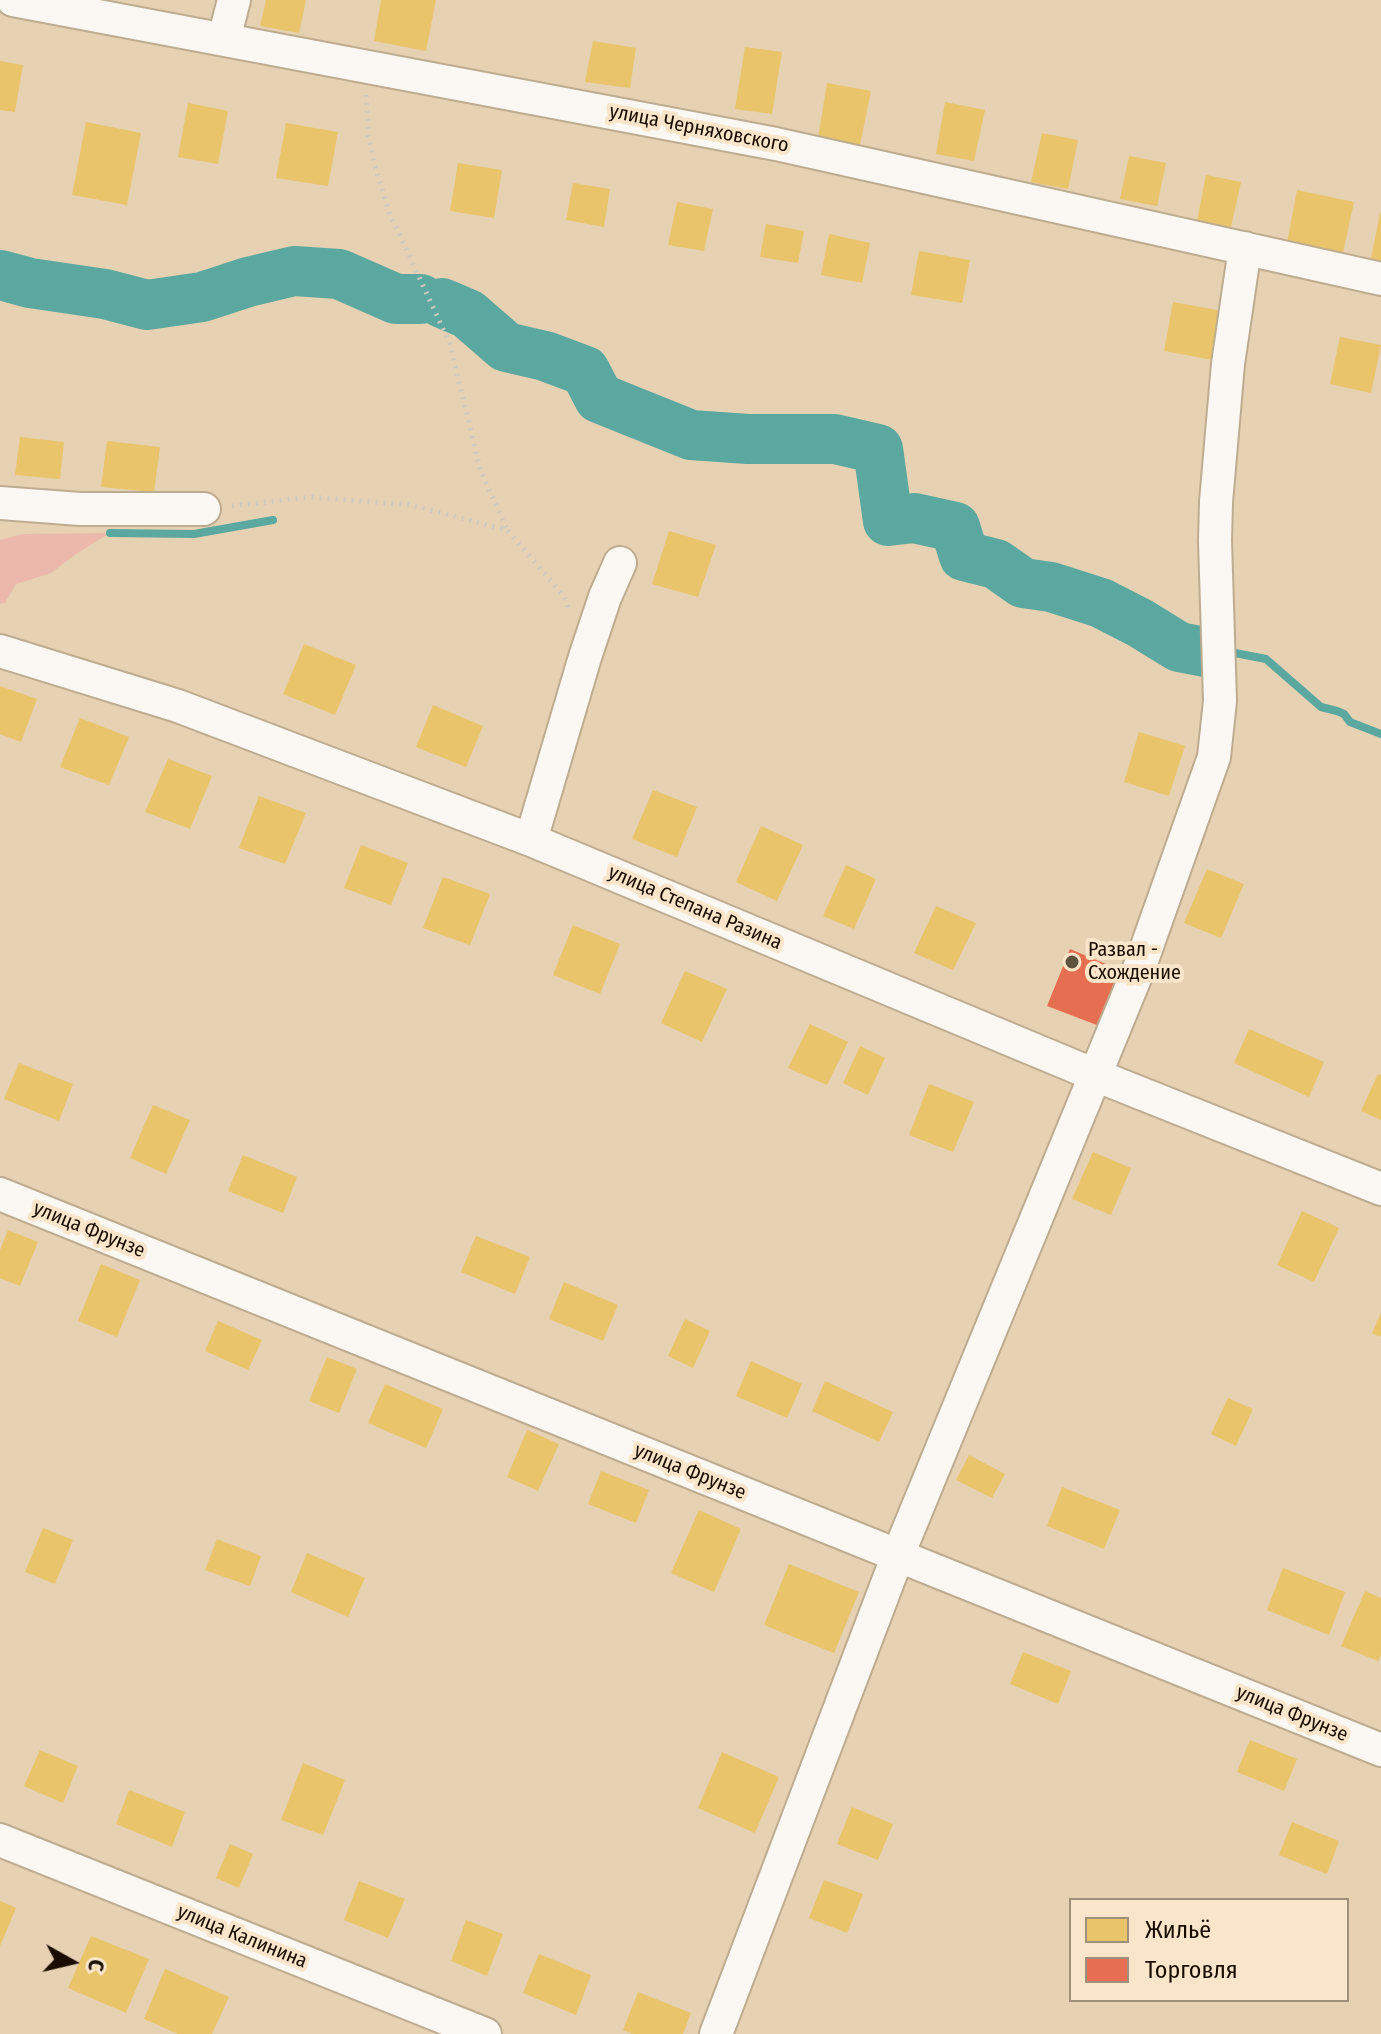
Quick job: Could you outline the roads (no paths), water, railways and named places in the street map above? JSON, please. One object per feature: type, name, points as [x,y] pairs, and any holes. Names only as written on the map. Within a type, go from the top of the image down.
[{"type":"street","name":"улица Черняховского","points":[[13,0],[776,144],[1381,279]]},
{"type":"street","points":[[224,39],[234,0]]},
{"type":"street","points":[[716,2034],[898,1555],[1140,966],[1214,757],[1220,701],[1216,502],[1228,364],[1245,248]]},
{"type":"street","points":[[0,503],[80,509],[204,509]]},
{"type":"street","points":[[531,840],[585,657],[620,563]]},
{"type":"street","name":"улица Степана Разина","points":[[0,651],[178,706],[531,840],[1095,1075],[1381,1189]]},
{"type":"street","name":"улица Фрунзе","points":[[0,1194],[1381,1750]]},
{"type":"street","name":"улица Калинина","points":[[0,1840],[485,2034]]},
{"type":"waterway","points":[[0,275],[147,305],[202,297],[294,271],[339,274],[396,299],[421,299]]},
{"type":"waterway","points":[[442,303],[468,314],[506,347],[545,356],[585,371],[599,398],[691,435],[748,439],[835,439],[878,449],[888,521],[914,518],[955,527],[964,556],[996,564],[1023,583],[1051,587],[1101,603],[1179,647],[1205,652]]},
{"type":"waterway","points":[[110,533],[194,534],[273,520]]},
{"type":"waterway","points":[[1230,652],[1266,659],[1321,707],[1344,714],[1350,722],[1381,734]]},
{"type":"place","name":"Развал - Схождение","points":[[1072,962]]}]
